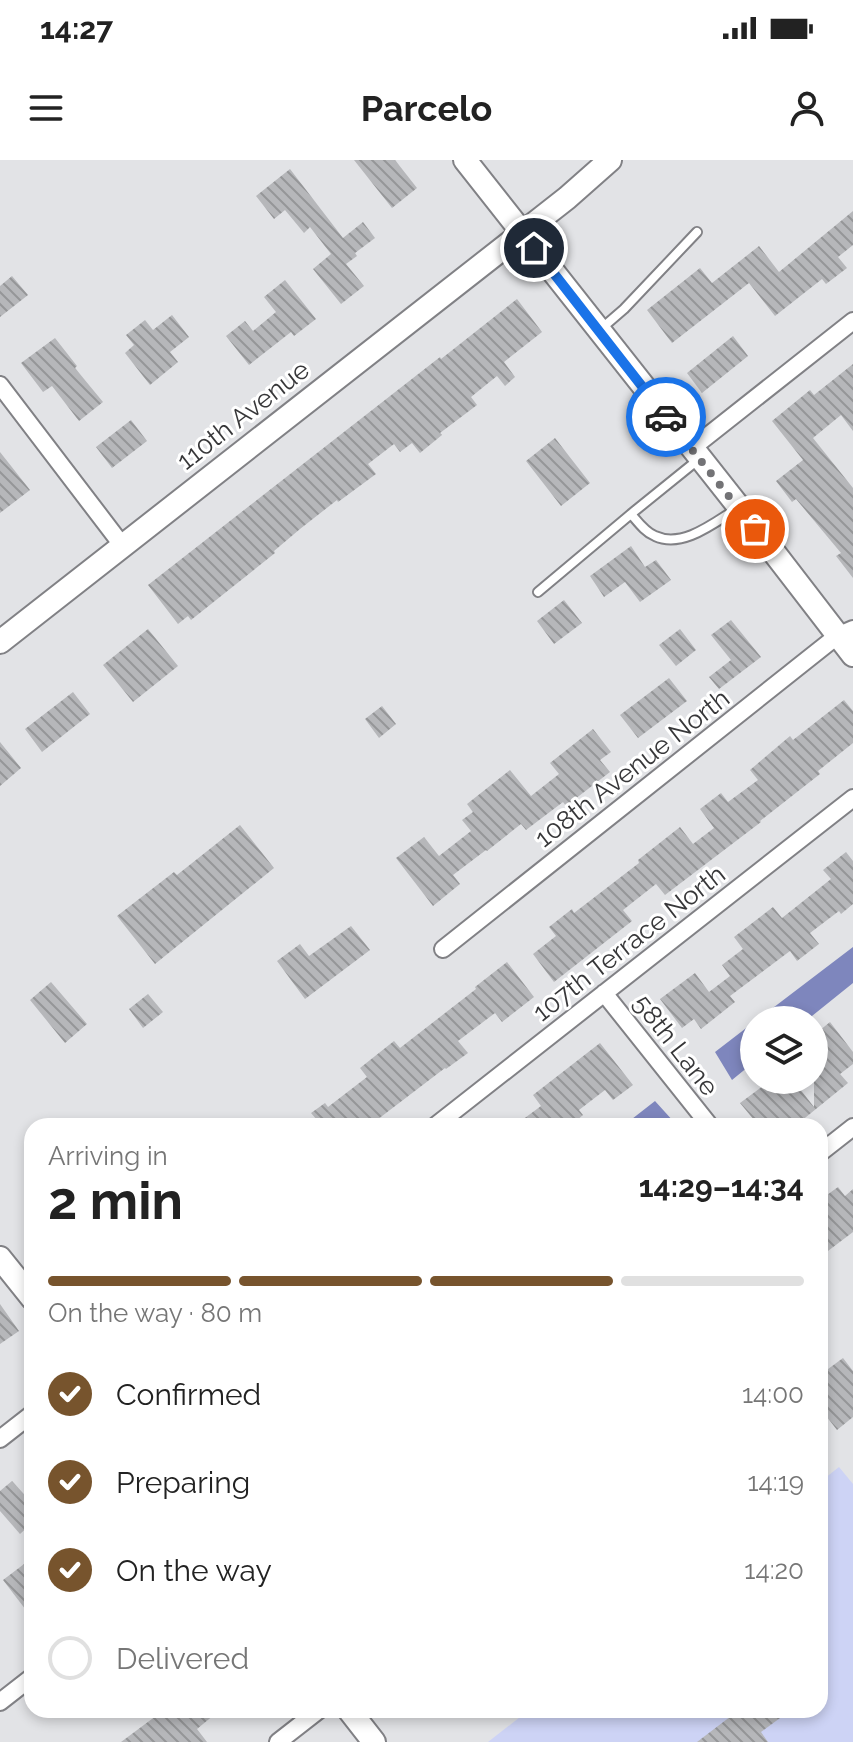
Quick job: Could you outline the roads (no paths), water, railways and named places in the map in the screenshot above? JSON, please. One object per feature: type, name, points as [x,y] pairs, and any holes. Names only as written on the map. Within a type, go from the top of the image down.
[{"type":"street","points":[[465,160],[695,454],[845,632],[853,655]]},
{"type":"street","name":"110th Avenue","points":[[0,642],[567,198],[610,160]]},
{"type":"street","points":[[695,454],[853,321]]},
{"type":"street","points":[[0,385],[122,545]]},
{"type":"street","name":"108th Avenue North","points":[[443,949],[845,632]]},
{"type":"street","name":"107th Terrace North","points":[[445,1118],[853,798]]},
{"type":"street","name":"58th Lane","points":[[604,993],[704,1118]]},
{"type":"street","points":[[828,1147],[853,1127]]},
{"type":"street","points":[[0,1258],[24,1288]]},
{"type":"street","points":[[0,1439],[24,1420]]},
{"type":"street","points":[[0,1702],[24,1683]]},
{"type":"street","points":[[278,1742],[309,1718]]},
{"type":"street","points":[[355,1718],[374,1742]]},
{"type":"lane","points":[[598,331],[624,309],[697,232]]},
{"type":"lane","points":[[538,592],[631,514],[695,454]]},
{"type":"lane","points":[[631,514],[657,538],[683,539],[739,507]]},
{"type":"water","points":[[853,947],[853,983],[824,1006],[775,1006]]},
{"type":"water","points":[[740,1033],[740,1073],[732,1080],[715,1052]]},
{"type":"water","points":[[655,1101],[670,1118],[633,1118]]}]
